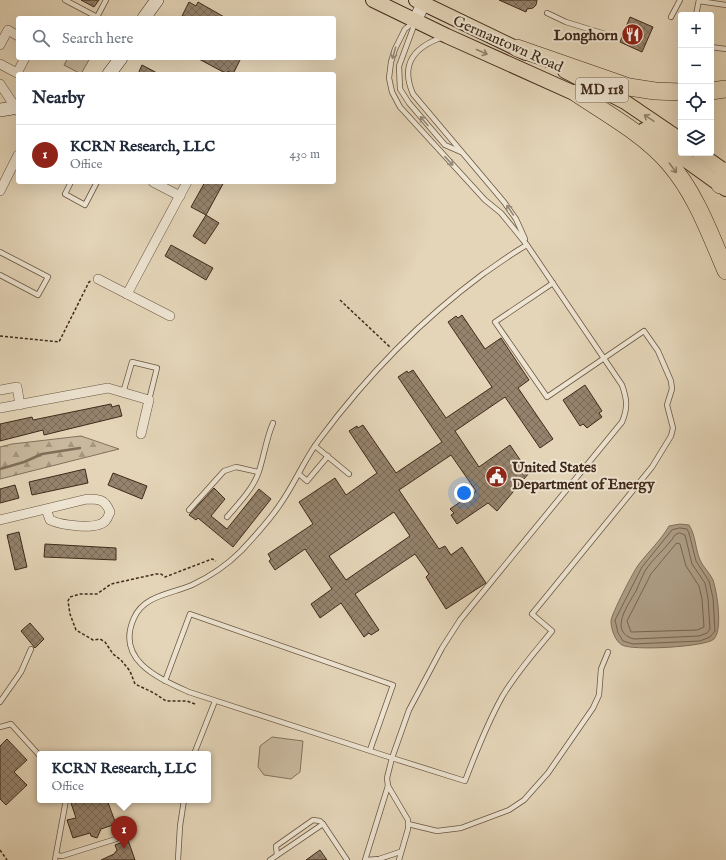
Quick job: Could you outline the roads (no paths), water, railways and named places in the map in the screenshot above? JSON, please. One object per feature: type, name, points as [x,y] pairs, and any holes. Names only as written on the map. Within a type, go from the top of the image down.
[{"type":"highway","points":[[518,48],[628,87],[655,91],[678,92]]},
{"type":"highway","points":[[714,90],[726,88]]},
{"type":"highway","points":[[576,93],[642,138],[669,162],[684,183],[695,203],[726,271]]},
{"type":"main road","name":"Germantown Road","points":[[373,0],[446,36],[576,93],[616,113],[725,178]]},
{"type":"main road","name":"Germantown Road","points":[[422,1],[625,102],[678,138]]},
{"type":"main road","name":"Germantown Road","points":[[702,156],[725,178]]},
{"type":"street","points":[[141,16],[145,0]]},
{"type":"street","points":[[145,16],[157,0]]},
{"type":"street","points":[[415,21],[422,1]]},
{"type":"street","points":[[0,45],[8,30],[16,35]]},
{"type":"street","points":[[18,72],[24,60]]},
{"type":"street","points":[[110,72],[119,60]]},
{"type":"street","points":[[0,64],[16,72]]},
{"type":"street","points":[[0,84],[16,107]]},
{"type":"street","points":[[0,110],[16,108]]},
{"type":"street","points":[[0,191],[4,175],[16,158]]},
{"type":"street","points":[[157,184],[180,196]]},
{"type":"street","points":[[127,294],[186,184]]},
{"type":"street","points":[[98,279],[170,316]]},
{"type":"street","points":[[0,390],[17,387],[20,405]]},
{"type":"street","points":[[0,408],[108,388],[149,400],[141,434]]},
{"type":"street","points":[[0,520],[87,499],[100,499],[107,504],[110,512],[106,521],[98,526],[60,525],[50,520],[46,509]]},
{"type":"lane","points":[[67,0],[96,16]]},
{"type":"lane","points":[[98,16],[106,0]]},
{"type":"lane","points":[[672,17],[680,0]]},
{"type":"lane","points":[[697,12],[699,1],[726,5]]},
{"type":"lane","points":[[547,13],[566,22],[605,34]]},
{"type":"lane","points":[[415,21],[399,66],[400,89],[409,104],[445,144],[464,154]]},
{"type":"lane","points":[[400,852],[379,859],[366,860],[388,786],[387,778],[392,758],[409,710],[442,648],[460,620],[622,422],[626,412],[627,399],[622,385],[527,245],[501,213],[485,200],[400,107],[392,92],[389,78],[395,48],[405,29],[415,21]]},
{"type":"lane","points":[[446,36],[429,42],[418,50],[409,64],[407,75],[413,94],[511,211],[527,245]]},
{"type":"lane","points":[[714,47],[726,49]]},
{"type":"lane","points":[[70,184],[65,194],[85,204],[96,184]]},
{"type":"lane","points":[[527,245],[515,251],[452,297],[395,352],[352,398],[316,446],[281,504],[240,552],[221,568],[193,585],[151,599],[141,606],[133,618],[130,632],[130,647],[138,662],[145,670],[165,681],[215,701],[466,781],[482,739],[503,696],[517,674],[552,631],[532,614],[652,468],[665,448],[673,428],[667,405],[672,389],[658,351],[644,331],[547,397],[495,322],[553,283]]},
{"type":"lane","points":[[0,252],[48,277],[38,295],[0,275]]},
{"type":"lane","points":[[123,393],[132,362],[157,368],[149,400]]},
{"type":"lane","points":[[227,517],[250,489],[258,472],[266,438],[273,423]]},
{"type":"lane","points":[[316,446],[348,474]]},
{"type":"lane","points":[[299,474],[307,480],[328,456]]},
{"type":"lane","points":[[190,510],[218,475],[224,471],[236,467],[258,472]]},
{"type":"lane","points":[[165,681],[190,614],[393,684],[370,750]]},
{"type":"lane","points":[[0,702],[21,672],[31,649]]},
{"type":"lane","points":[[408,824],[437,831],[450,830],[489,819],[509,810],[524,800],[548,773],[593,708],[598,695],[601,669],[608,652]]},
{"type":"lane","points":[[195,751],[215,701]]},
{"type":"lane","points":[[0,727],[11,724],[37,753]]},
{"type":"lane","points":[[388,786],[408,820],[399,860]]},
{"type":"lane","points":[[65,803],[56,857],[116,839]]},
{"type":"lane","points":[[178,860],[180,826],[184,803]]},
{"type":"lane","points":[[277,855],[276,846],[313,820],[320,821],[323,824],[347,860]]},
{"type":"lane","points":[[270,860],[323,824]]},
{"type":"water","points":[[680,524],[689,525],[693,533],[700,560],[713,580],[719,619],[717,634],[714,639],[708,642],[684,646],[639,648],[622,645],[615,638],[611,624],[612,617],[619,602],[639,564],[659,541],[669,526]]},
{"type":"waterway","points":[[0,469],[24,462],[42,454],[80,448]]},
{"type":"place","name":"Longhorn","points":[[633,35]]},
{"type":"place","name":"United States Department of Energy","points":[[496,476]]},
{"type":"place","name":"KCRN Research, LLC","points":[[124,849]]}]
